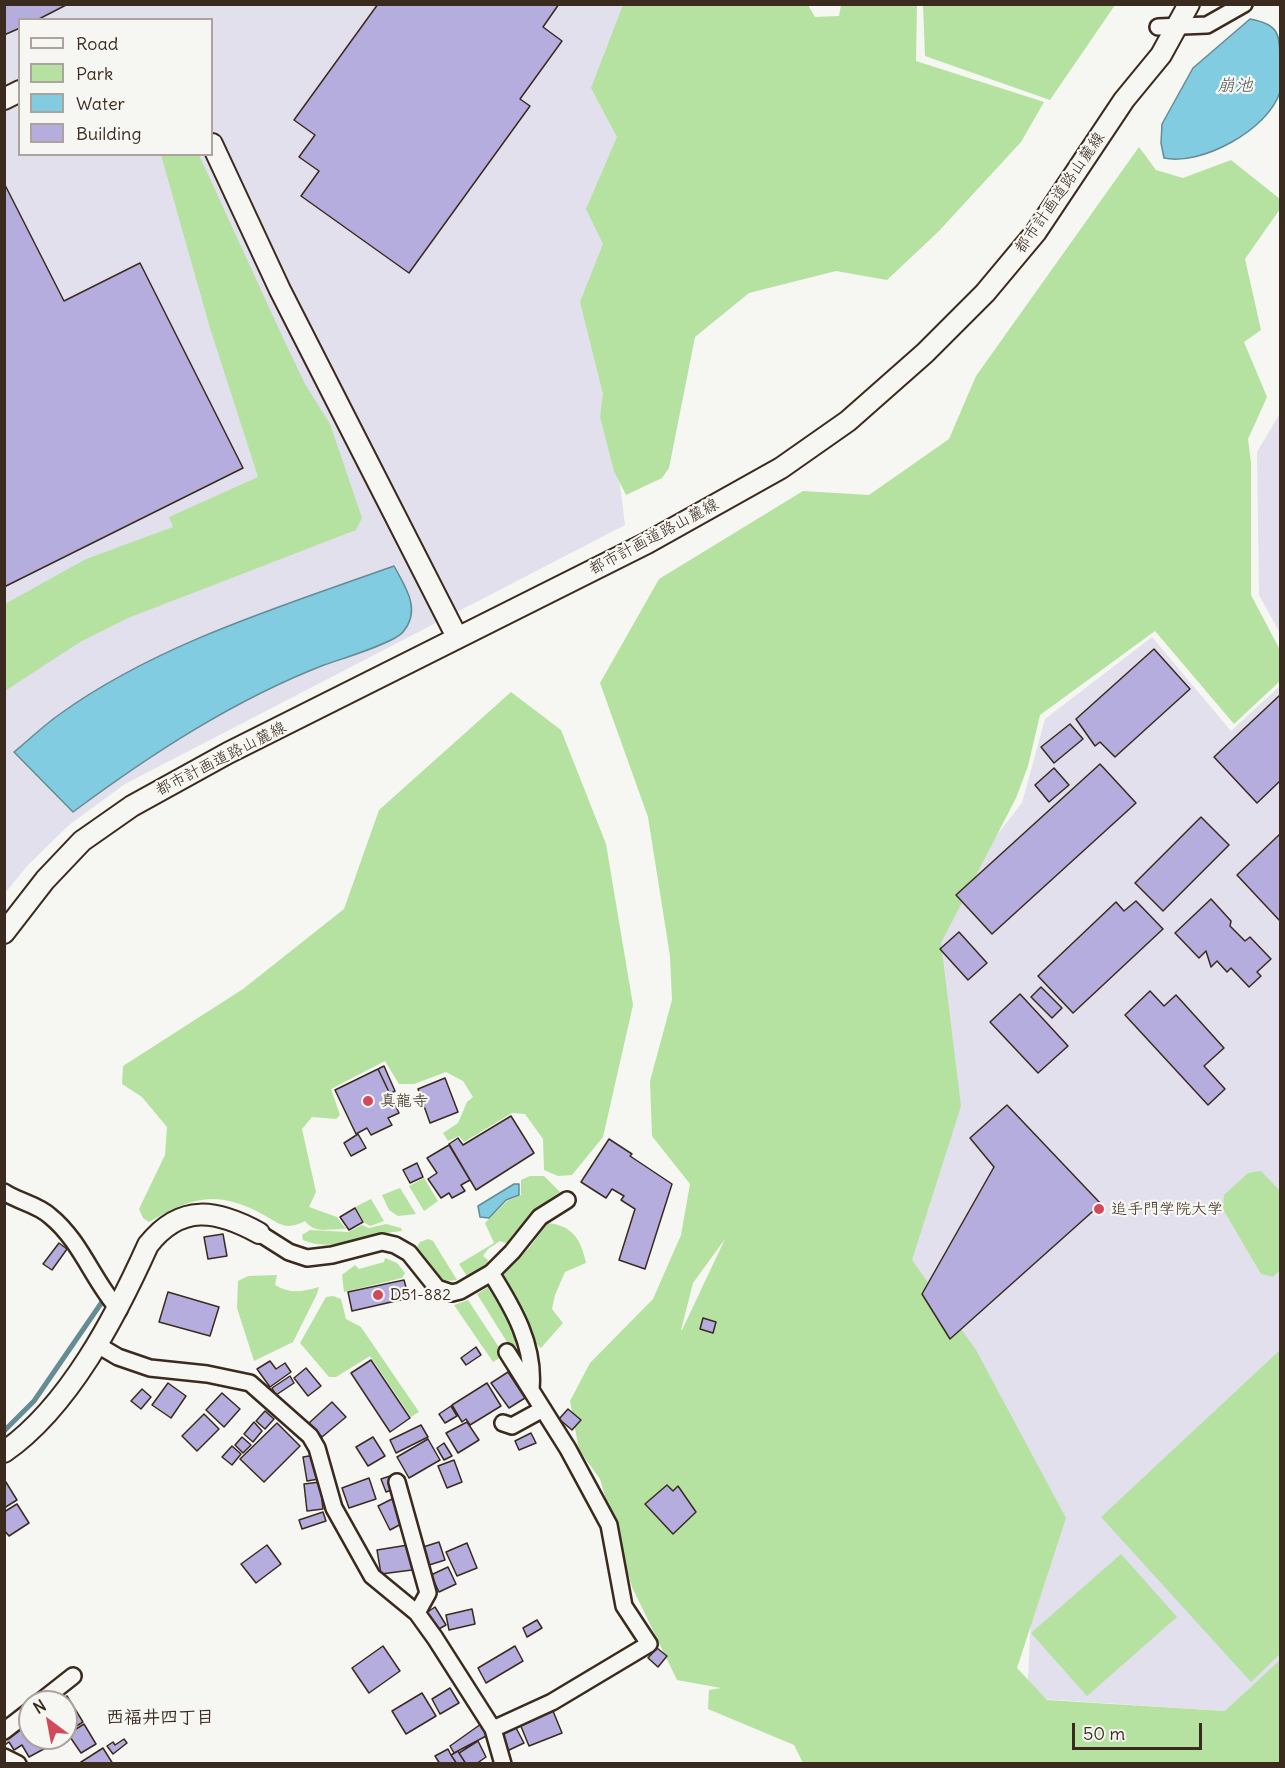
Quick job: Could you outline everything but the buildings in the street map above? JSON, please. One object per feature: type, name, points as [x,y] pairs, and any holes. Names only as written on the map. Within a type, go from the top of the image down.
[{"type":"street","name":"都市計画道路山麓線","points":[[4,933],[45,880],[82,841],[132,806],[198,769],[647,543],[781,468],[848,421],[925,353],[963,315],[1036,232],[1124,100],[1161,55],[1167,27],[1189,4]]},
{"type":"street","points":[[1167,27],[1207,25],[1244,4]]},
{"type":"street","points":[[4,99],[18,92]]},
{"type":"street","points":[[213,146],[280,290],[457,637]]},
{"type":"street","points":[[4,1192],[52,1217],[80,1249],[106,1295],[119,1310]]},
{"type":"street","points":[[4,1452],[33,1429],[55,1404],[119,1310],[148,1245],[170,1224],[199,1214],[216,1214],[233,1218],[289,1252],[307,1258],[332,1255],[382,1242],[395,1245],[408,1253],[431,1282],[444,1291],[460,1291],[491,1273],[513,1252],[540,1217],[567,1200]]},
{"type":"street","points":[[491,1273],[521,1324],[531,1364],[531,1389]]},
{"type":"street","points":[[96,1344],[118,1357],[150,1368],[234,1378],[250,1383],[310,1437],[317,1448],[334,1508],[372,1576],[417,1613],[477,1701],[493,1729],[503,1764]]},
{"type":"street","points":[[493,1729],[552,1702],[649,1644],[624,1606],[609,1525],[543,1409],[507,1352]]},
{"type":"street","points":[[502,1423],[512,1426],[543,1409]]},
{"type":"street","points":[[397,1482],[428,1593],[417,1613]]},
{"type":"street","points":[[55,1690],[73,1676]]},
{"type":"street","points":[[4,1731],[18,1720]]},
{"type":"street","points":[[4,1757],[18,1764]]},
{"type":"shaded area","points":[[5,5],[660,5],[604,357],[625,525],[125,784],[69,825],[28,865],[5,893]]},
{"type":"shaded area","points":[[1280,413],[1280,633],[1259,595],[1257,452]]},
{"type":"shaded area","name":"追手門学院大学","points":[[1152,637],[1231,731],[1280,686],[1280,1703],[1270,1714],[1027,1698],[1037,1497],[895,1260],[923,929],[1022,803],[1045,719]]},
{"type":"green space","points":[[923,4],[1115,5],[1050,100],[925,56]]},
{"type":"green space","points":[[623,5],[808,5],[815,17],[839,16],[841,5],[917,5],[916,61],[1044,102],[1021,142],[938,232],[887,280],[836,271],[749,293],[695,337],[669,468],[662,478],[626,495],[614,471],[600,417],[603,394],[580,302],[603,244],[586,209],[617,137],[591,88]]},
{"type":"green space","points":[[1139,147],[1156,170],[1183,178],[1231,160],[1280,199],[1280,209],[1245,259],[1261,330],[1244,342],[1267,397],[1248,439],[1251,463],[1251,595],[1280,650],[1280,681],[1234,724],[1155,631],[1040,715],[1028,766],[1016,798],[941,943],[961,1106],[912,1260],[976,1350],[1066,1518],[1017,1668],[1047,1700],[1225,1711],[1280,1660],[1280,1763],[803,1763],[794,1745],[708,1709],[709,1690],[721,1688],[677,1680],[632,1587],[600,1479],[579,1450],[570,1401],[590,1363],[653,1299],[681,1235],[690,1184],[652,1136],[650,1081],[672,1000],[670,956],[648,817],[600,683],[659,579],[803,491],[869,495],[949,439],[976,376]],"holes":[[[725,1239],[682,1330],[693,1283]]]},
{"type":"green space","points":[[161,156],[199,156],[305,384],[330,424],[362,518],[356,530],[128,618],[80,642],[5,691],[5,604],[86,559],[173,527],[169,517],[258,477],[210,328]]},
{"type":"green space","points":[[511,692],[561,730],[606,844],[633,1005],[603,1137],[572,1175],[558,1176],[544,1170],[543,1139],[525,1114],[512,1113],[464,1142],[459,1136],[448,1141],[443,1133],[458,1123],[467,1102],[473,1097],[463,1081],[446,1072],[414,1084],[399,1084],[385,1061],[331,1089],[340,1115],[336,1119],[312,1117],[302,1129],[316,1192],[309,1207],[337,1217],[346,1229],[323,1230],[314,1228],[305,1221],[293,1226],[283,1225],[255,1210],[229,1201],[214,1199],[185,1204],[149,1222],[143,1218],[139,1209],[165,1155],[167,1127],[142,1097],[122,1084],[123,1066],[243,989],[344,909],[379,810]]},
{"type":"green space","points":[[1261,1171],[1280,1191],[1280,1270],[1273,1277],[1261,1274],[1223,1209],[1224,1195],[1248,1173]]},
{"type":"green space","points":[[530,1176],[544,1176],[560,1192],[534,1210],[506,1243],[500,1241],[488,1249],[483,1256],[488,1260],[487,1264],[467,1276],[459,1264],[494,1243],[485,1223],[507,1201],[521,1195],[521,1180]]},
{"type":"green space","points":[[424,1178],[438,1201],[424,1211],[409,1186]]},
{"type":"green space","points":[[400,1188],[416,1214],[398,1216],[389,1210],[382,1195]]},
{"type":"green space","points":[[371,1199],[384,1221],[370,1226],[365,1223],[355,1207]]},
{"type":"green space","points":[[547,1223],[563,1227],[574,1235],[586,1263],[565,1272],[555,1295],[552,1309],[563,1323],[541,1348],[535,1343],[514,1293],[500,1278],[530,1247]]},
{"type":"green space","points":[[386,1224],[401,1228],[402,1231],[327,1245],[303,1240],[302,1235],[310,1230],[348,1232],[362,1225],[369,1228]]},
{"type":"green space","points":[[428,1239],[433,1241],[457,1280],[443,1279],[427,1266],[417,1247],[420,1242]]},
{"type":"green space","points":[[385,1258],[397,1263],[405,1273],[402,1278],[344,1292],[342,1275],[355,1265],[359,1269],[384,1262]]},
{"type":"green space","points":[[277,1275],[275,1285],[286,1290],[301,1291],[319,1287],[293,1342],[254,1361],[237,1308],[238,1281],[248,1276]]},
{"type":"green space","points":[[491,1285],[508,1313],[519,1343],[512,1350],[477,1294]]},
{"type":"green space","points":[[333,1296],[341,1299],[346,1319],[361,1327],[419,1412],[411,1417],[370,1356],[336,1377],[329,1377],[300,1343],[326,1297]]},
{"type":"green space","points":[[468,1300],[504,1355],[493,1362],[454,1305]]},
{"type":"green space","points":[[1280,1350],[1280,1654],[1251,1682],[1101,1517]]},
{"type":"green space","points":[[1121,1554],[1177,1617],[1087,1696],[1031,1633]]},
{"type":"water","name":"崩池","points":[[1250,19],[1272,27],[1278,36],[1281,84],[1273,106],[1248,132],[1214,151],[1179,159],[1164,158],[1161,143],[1162,124],[1193,68]]},
{"type":"water","points":[[394,566],[407,590],[411,607],[409,623],[398,636],[379,646],[291,679],[226,712],[132,769],[73,812],[14,752],[60,714],[137,667],[221,629]]},
{"type":"water","points":[[514,1184],[519,1184],[519,1195],[506,1200],[489,1218],[480,1217],[478,1206]]},
{"type":"waterway","points":[[4,1431],[34,1401],[102,1302]]},
{"type":"place","name":"真龍寺","points":[[368,1101]]},
{"type":"place","name":"追手門学院大学","points":[[1099,1209]]},
{"type":"place","name":"D51-882","points":[[378,1295]]},
{"type":"district","name":"西福井四丁目","points":[[160,1718]]}]
